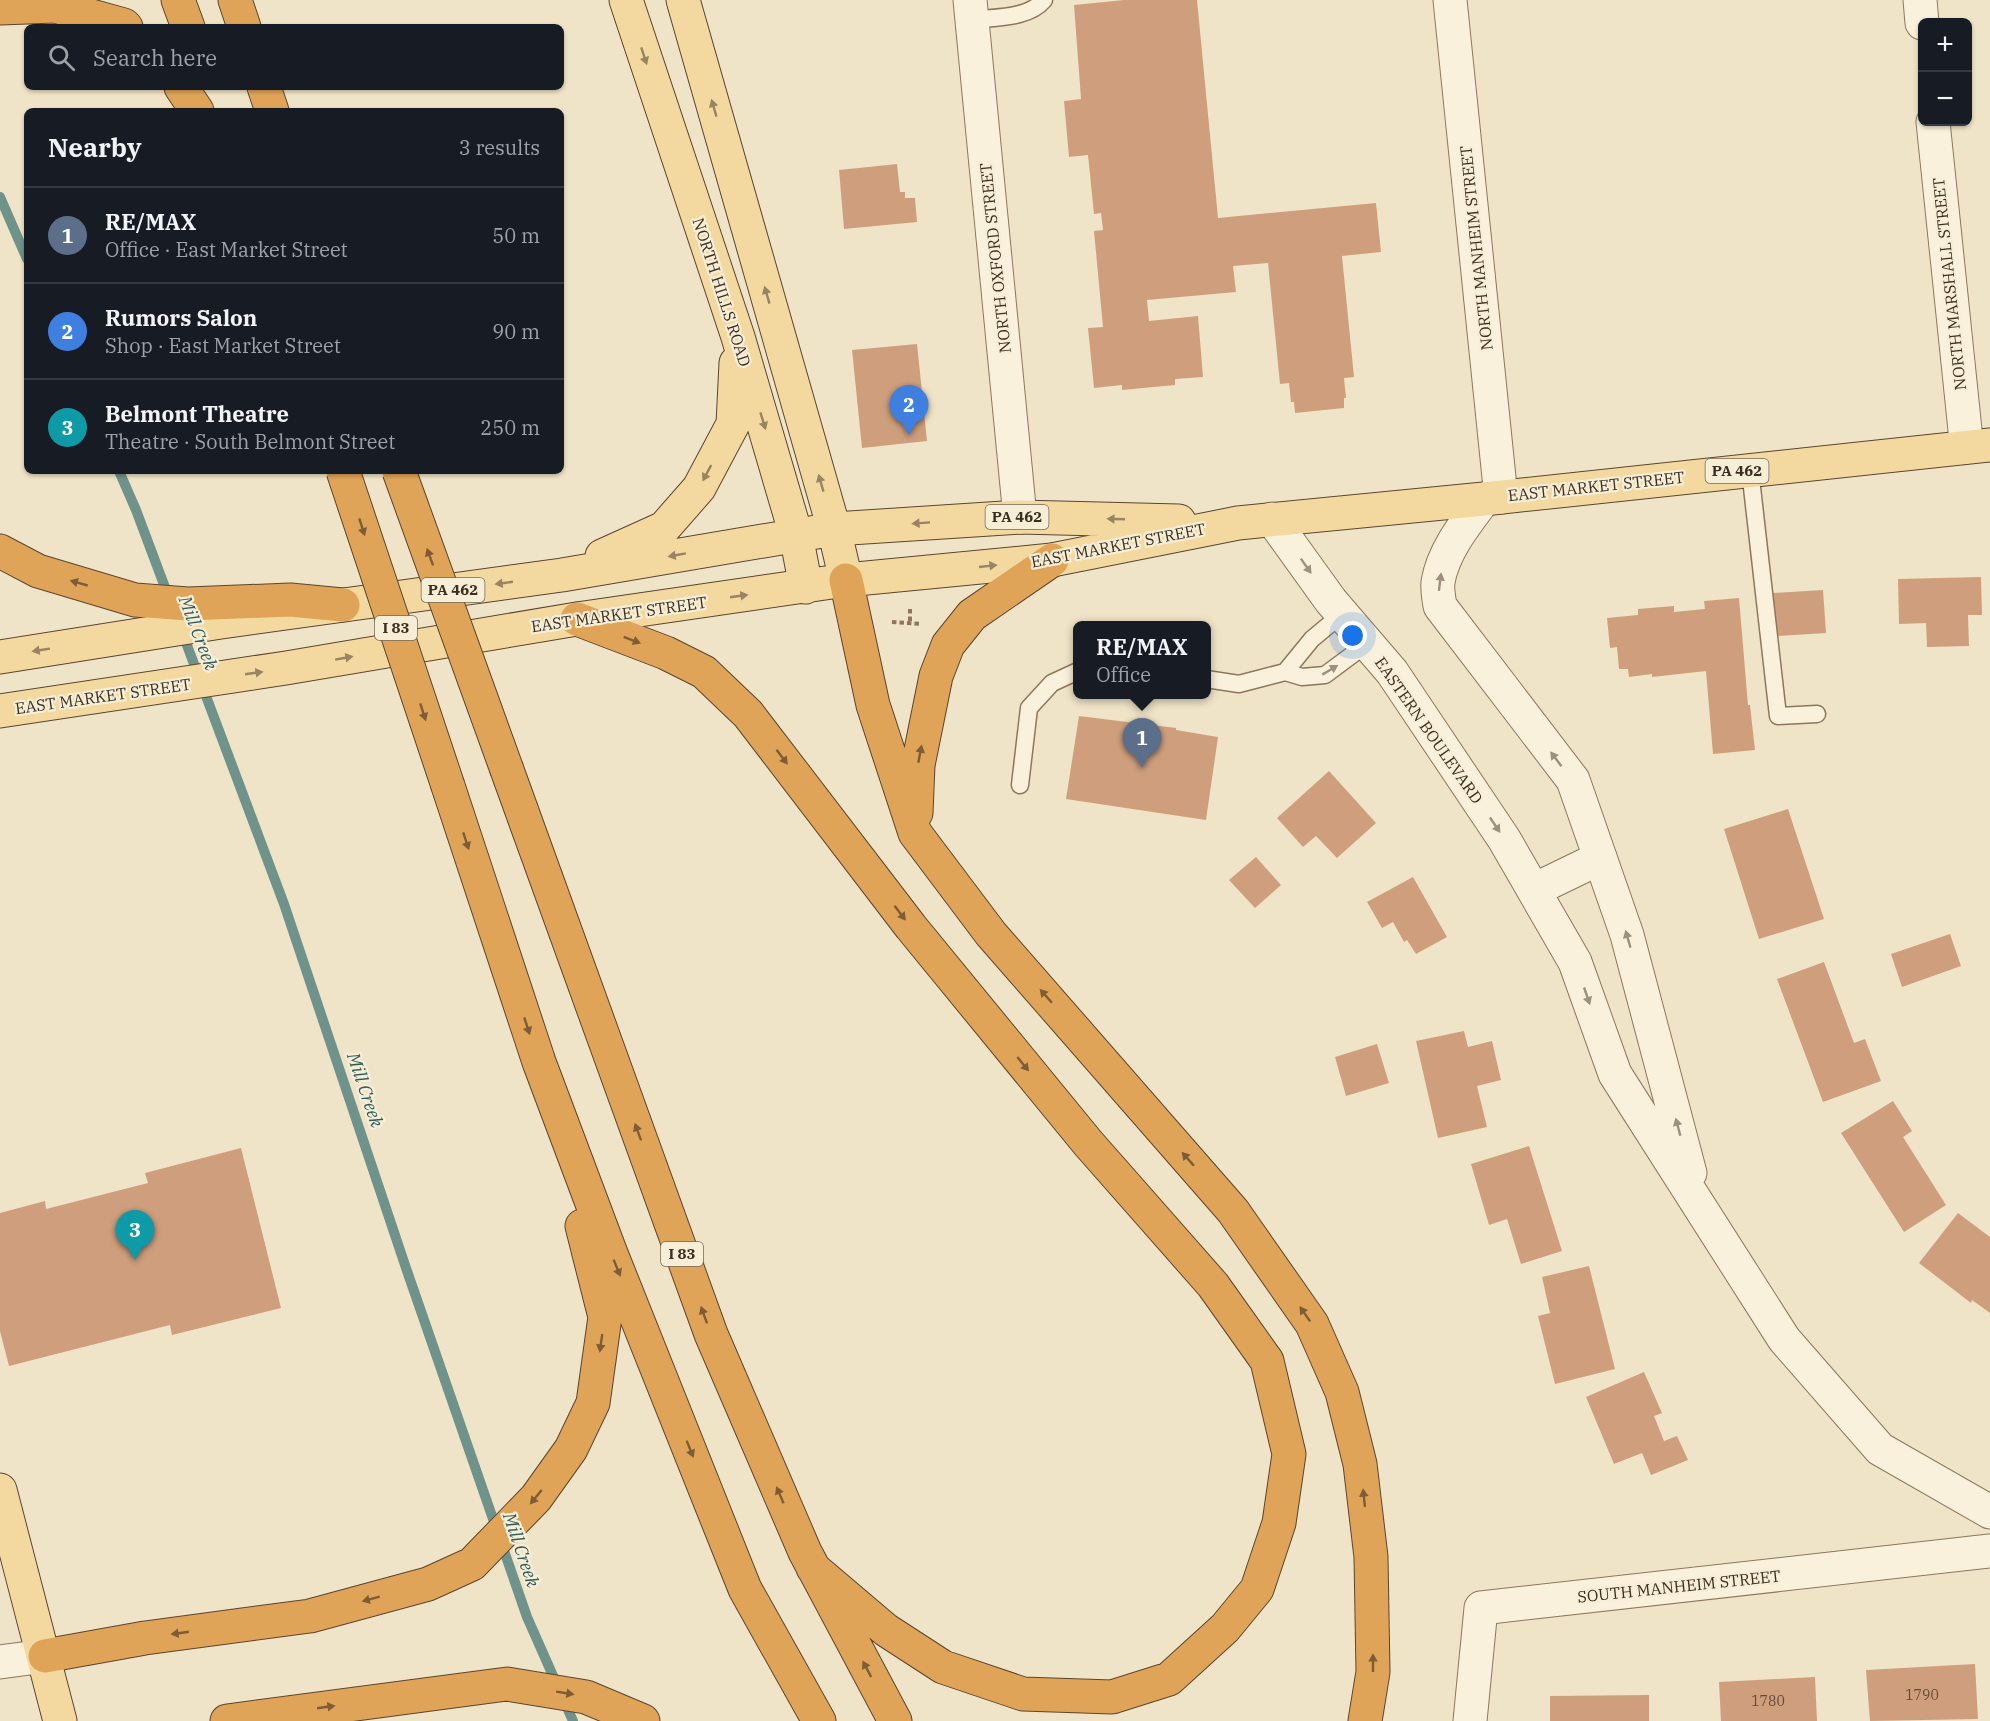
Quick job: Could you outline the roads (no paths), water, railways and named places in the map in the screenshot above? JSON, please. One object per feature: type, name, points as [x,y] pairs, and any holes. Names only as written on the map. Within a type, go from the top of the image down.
[{"type":"highway","points":[[178,0],[187,24]]},
{"type":"highway","points":[[234,0],[243,24]]},
{"type":"highway","points":[[0,8],[55,6],[120,24]]},
{"type":"highway","points":[[183,90],[195,108]]},
{"type":"highway","points":[[210,90],[216,108]]},
{"type":"highway","points":[[265,90],[271,108]]},
{"type":"highway","name":"I 83","points":[[344,474],[539,1062],[610,1251],[745,1589],[819,1721]]},
{"type":"highway","name":"I 83","points":[[400,474],[711,1334],[813,1568],[895,1721]]},
{"type":"highway","points":[[0,551],[38,571],[135,600],[188,604],[290,600],[343,605]]},
{"type":"highway","points":[[915,833],[918,765],[936,676],[948,645],[972,615],[1052,560]]},
{"type":"highway","points":[[846,580],[873,705],[915,833],[991,934],[1233,1211],[1312,1324],[1342,1392],[1360,1464],[1371,1557],[1373,1672],[1365,1721]]},
{"type":"highway","points":[[577,619],[666,653],[704,672],[748,714],[910,927],[1088,1143],[1213,1285],[1267,1361],[1289,1454],[1279,1522],[1257,1589],[1225,1628],[1169,1679],[1112,1697],[1023,1694],[943,1667],[886,1630],[813,1568]]},
{"type":"highway","points":[[45,1656],[145,1638],[310,1616],[428,1584],[472,1564],[536,1498],[571,1449],[593,1403],[605,1317],[539,1062]]},
{"type":"highway","points":[[227,1721],[507,1684],[586,1697],[643,1721]]},
{"type":"main road","name":"NORTH HILLS ROAD","points":[[626,0],[738,337],[796,535],[806,586]]},
{"type":"main road","points":[[683,0],[834,529],[846,580]]},
{"type":"main road","points":[[562,575],[664,528],[699,488],[734,424],[738,337]]},
{"type":"main road","name":"EAST MARKET STREET","points":[[0,711],[286,668],[577,619],[846,580],[1052,560],[1238,523],[1977,446]]},
{"type":"main road","name":"EAST MARKET STREET","points":[[0,657],[343,605],[562,575],[834,529],[1020,517],[1238,523]]},
{"type":"main road","points":[[0,1490],[45,1656],[60,1721]]},
{"type":"street","name":"NORTH MANHEIM STREET","points":[[1450,0],[1493,498]]},
{"type":"street","points":[[1920,0],[1922,18]]},
{"type":"street","name":"NORTH OXFORD STREET","points":[[971,10],[1020,517]]},
{"type":"street","name":"NORTH MARSHALL STREET","points":[[1933,126],[1965,430],[1977,446]]},
{"type":"street","name":"EASTERN BOULEVARD","points":[[1493,498],[1459,533],[1443,567],[1438,584],[1440,606],[1573,780],[1627,935],[1698,1204]]},
{"type":"street","name":"EASTERN BOULEVARD","points":[[1272,519],[1342,614],[1392,672],[1497,829],[1575,962],[1615,1074],[1784,1339],[1880,1449],[1990,1512]]},
{"type":"street","points":[[1534,890],[1600,858]]},
{"type":"street","name":"SOUTH MANHEIM STREET","points":[[1470,1721],[1481,1608],[1990,1551]]},
{"type":"street","points":[[0,1662],[45,1656]]},
{"type":"lane","points":[[971,10],[1029,12],[1044,0]]},
{"type":"lane","points":[[1750,470],[1778,716],[1817,714]]},
{"type":"lane","points":[[1285,672],[1312,639],[1342,614]]},
{"type":"lane","points":[[1211,680],[1239,684],[1285,672],[1302,677],[1325,675],[1368,643]]},
{"type":"lane","points":[[1020,785],[1029,708],[1052,683],[1073,673]]},
{"type":"waterway","name":"Mill Creek","points":[[0,197],[24,252]]},
{"type":"waterway","name":"Mill Creek","points":[[120,474],[169,598]]},
{"type":"waterway","name":"Mill Creek","points":[[182,632],[284,904],[406,1268],[527,1617],[573,1721]]},
{"type":"place","name":"Rumors Salon","points":[[909,435]]},
{"type":"place","name":"RE/MAX","points":[[1142,768]]},
{"type":"place","name":"Belmont Theatre","points":[[135,1260]]}]
